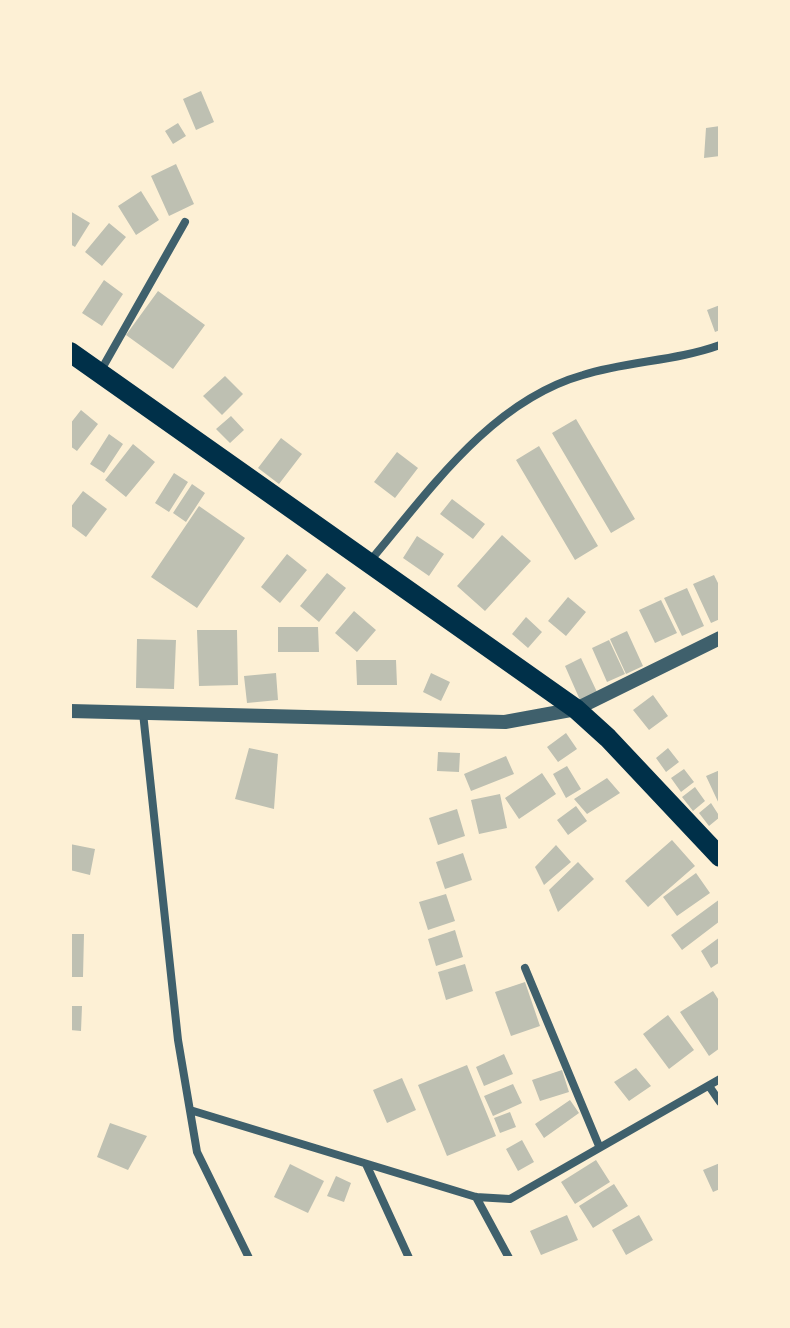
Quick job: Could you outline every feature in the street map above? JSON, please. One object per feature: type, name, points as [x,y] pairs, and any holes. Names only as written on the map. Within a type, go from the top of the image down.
[{"type":"main road","points":[[70,352],[576,709],[608,738],[720,857]]},
{"type":"street","points":[[100,372],[185,222]]},
{"type":"street","points":[[370,562],[434,485],[504,415],[543,390],[583,375],[720,345]]},
{"type":"street","points":[[70,711],[505,722],[576,709],[720,638]]},
{"type":"street","points":[[143,713],[178,1040],[197,1152],[249,1258]]},
{"type":"street","points":[[525,968],[599,1146]]},
{"type":"street","points":[[190,1110],[476,1197],[510,1199],[566,1170],[599,1146],[720,1079]]},
{"type":"street","points":[[709,1086],[720,1102]]},
{"type":"street","points":[[366,1164],[409,1258]]},
{"type":"street","points":[[476,1197],[509,1258]]},
{"type":"building","points":[[201,91],[214,122],[196,130],[183,99]]},
{"type":"building","points":[[178,123],[186,136],[173,144],[165,131]]},
{"type":"building","points":[[720,126],[720,156],[704,158],[706,128]]},
{"type":"building","points":[[176,164],[194,204],[169,216],[151,176]]},
{"type":"building","points":[[141,191],[159,220],[136,235],[118,206]]},
{"type":"building","points":[[70,211],[90,223],[75,247],[70,244]]},
{"type":"building","points":[[109,223],[126,237],[102,266],[85,252]]},
{"type":"building","points":[[104,280],[123,294],[102,326],[82,313]]},
{"type":"building","points":[[158,291],[205,325],[173,369],[126,335]]},
{"type":"building","points":[[720,305],[720,330],[715,332],[707,310]]},
{"type":"building","points":[[225,376],[243,394],[222,415],[203,396]]},
{"type":"building","points":[[81,410],[98,424],[77,451],[70,446],[70,424]]},
{"type":"building","points":[[231,416],[244,430],[230,443],[216,429]]},
{"type":"building","points":[[576,419],[635,519],[611,533],[552,433]]},
{"type":"building","points":[[109,434],[123,444],[104,473],[90,464]]},
{"type":"building","points":[[281,438],[302,454],[279,484],[258,468]]},
{"type":"building","points":[[133,444],[155,462],[126,497],[105,480]]},
{"type":"building","points":[[539,446],[598,546],[575,560],[516,460]]},
{"type":"building","points":[[397,452],[418,468],[395,498],[374,482]]},
{"type":"building","points":[[174,473],[188,482],[169,512],[155,503]]},
{"type":"building","points":[[192,484],[205,493],[186,522],[173,513]]},
{"type":"building","points":[[83,491],[107,509],[86,537],[70,525],[70,508]]},
{"type":"building","points":[[452,499],[485,524],[473,539],[440,514]]},
{"type":"building","points":[[199,506],[245,538],[197,608],[151,577]]},
{"type":"building","points":[[502,535],[531,561],[485,611],[457,586]]},
{"type":"building","points":[[417,536],[444,554],[429,576],[403,558]]},
{"type":"building","points":[[287,554],[307,570],[280,603],[261,587]]},
{"type":"building","points":[[327,573],[346,588],[319,622],[300,606]]},
{"type":"building","points":[[714,575],[720,587],[720,619],[711,623],[693,584]]},
{"type":"building","points":[[687,588],[704,626],[682,636],[664,598]]},
{"type":"building","points":[[568,597],[586,612],[566,636],[548,621]]},
{"type":"building","points":[[661,600],[677,633],[655,643],[639,610]]},
{"type":"building","points":[[354,611],[376,630],[357,652],[335,633]]},
{"type":"building","points":[[526,617],[542,632],[528,648],[512,634]]},
{"type":"building","points":[[278,627],[318,627],[319,652],[278,652]]},
{"type":"building","points":[[197,630],[237,630],[238,685],[199,686]]},
{"type":"building","points":[[627,631],[643,666],[626,674],[610,639]]},
{"type":"building","points":[[137,639],[176,640],[174,689],[136,688]]},
{"type":"building","points":[[609,640],[625,674],[607,682],[592,648]]},
{"type":"building","points":[[581,658],[597,692],[580,700],[565,666]]},
{"type":"building","points":[[356,660],[396,660],[397,685],[357,685]]},
{"type":"building","points":[[276,673],[278,700],[247,703],[244,676]]},
{"type":"building","points":[[431,673],[450,682],[441,701],[423,692]]},
{"type":"building","points":[[653,695],[668,716],[649,730],[633,710]]},
{"type":"building","points":[[566,733],[577,749],[558,762],[547,747]]},
{"type":"building","points":[[249,748],[278,754],[274,809],[235,799]]},
{"type":"building","points":[[668,748],[679,762],[666,772],[656,758]]},
{"type":"building","points":[[438,752],[460,753],[459,772],[437,771]]},
{"type":"building","points":[[506,756],[514,774],[471,791],[464,774]]},
{"type":"building","points":[[567,766],[581,789],[566,798],[553,774]]},
{"type":"building","points":[[684,769],[694,782],[681,792],[671,778]]},
{"type":"building","points":[[720,770],[720,806],[706,776]]},
{"type":"building","points":[[542,773],[556,794],[519,819],[505,798]]},
{"type":"building","points":[[607,778],[620,793],[587,814],[574,799]]},
{"type":"building","points":[[695,787],[705,801],[693,811],[682,797]]},
{"type":"building","points":[[500,794],[507,828],[479,834],[471,800]]},
{"type":"building","points":[[711,803],[720,817],[709,826],[699,813]]},
{"type":"building","points":[[576,806],[587,821],[568,835],[557,820]]},
{"type":"building","points":[[457,809],[465,836],[438,845],[429,818]]},
{"type":"building","points":[[672,840],[695,866],[648,907],[625,881]]},
{"type":"building","points":[[70,844],[95,849],[90,875],[70,870]]},
{"type":"building","points":[[556,845],[571,862],[544,885],[535,867]]},
{"type":"building","points":[[463,853],[472,880],[445,889],[436,862]]},
{"type":"building","points":[[578,862],[594,879],[558,912],[549,890]]},
{"type":"building","points":[[696,873],[710,893],[677,916],[663,897]]},
{"type":"building","points":[[446,894],[455,921],[428,930],[419,902]]},
{"type":"building","points":[[720,899],[720,921],[682,950],[671,935]]},
{"type":"building","points":[[455,930],[463,957],[436,966],[428,939]]},
{"type":"building","points":[[70,934],[84,934],[83,977],[70,977]]},
{"type":"building","points":[[720,937],[720,962],[711,968],[701,951]]},
{"type":"building","points":[[465,964],[473,991],[446,1000],[438,972]]},
{"type":"building","points":[[525,982],[540,1026],[511,1036],[495,992]]},
{"type":"building","points":[[713,991],[720,1002],[720,1048],[709,1056],[680,1012]]},
{"type":"building","points":[[70,1006],[82,1006],[81,1031],[70,1030]]},
{"type":"building","points":[[668,1015],[694,1050],[669,1069],[643,1034]]},
{"type":"building","points":[[504,1054],[513,1074],[484,1086],[476,1067]]},
{"type":"building","points":[[467,1065],[496,1136],[447,1156],[418,1085]]},
{"type":"building","points":[[636,1068],[651,1086],[629,1101],[614,1082]]},
{"type":"building","points":[[562,1070],[569,1092],[540,1101],[532,1080]]},
{"type":"building","points":[[402,1078],[416,1110],[387,1123],[373,1090]]},
{"type":"building","points":[[513,1084],[522,1103],[493,1116],[484,1096]]},
{"type":"building","points":[[570,1100],[579,1113],[544,1138],[535,1124]]},
{"type":"building","points":[[510,1112],[516,1127],[500,1133],[494,1118]]},
{"type":"building","points":[[110,1123],[147,1136],[128,1170],[97,1157]]},
{"type":"building","points":[[522,1140],[534,1162],[518,1171],[506,1149]]},
{"type":"building","points":[[596,1160],[610,1182],[575,1204],[561,1182]]},
{"type":"building","points":[[720,1163],[720,1189],[713,1192],[703,1170]]},
{"type":"building","points":[[290,1164],[324,1181],[308,1213],[274,1197]]},
{"type":"building","points":[[336,1176],[351,1183],[344,1202],[327,1196]]},
{"type":"building","points":[[614,1184],[628,1206],[593,1228],[579,1206]]},
{"type":"building","points":[[567,1215],[578,1240],[541,1255],[530,1231]]},
{"type":"building","points":[[639,1215],[653,1240],[626,1255],[612,1230]]}]
